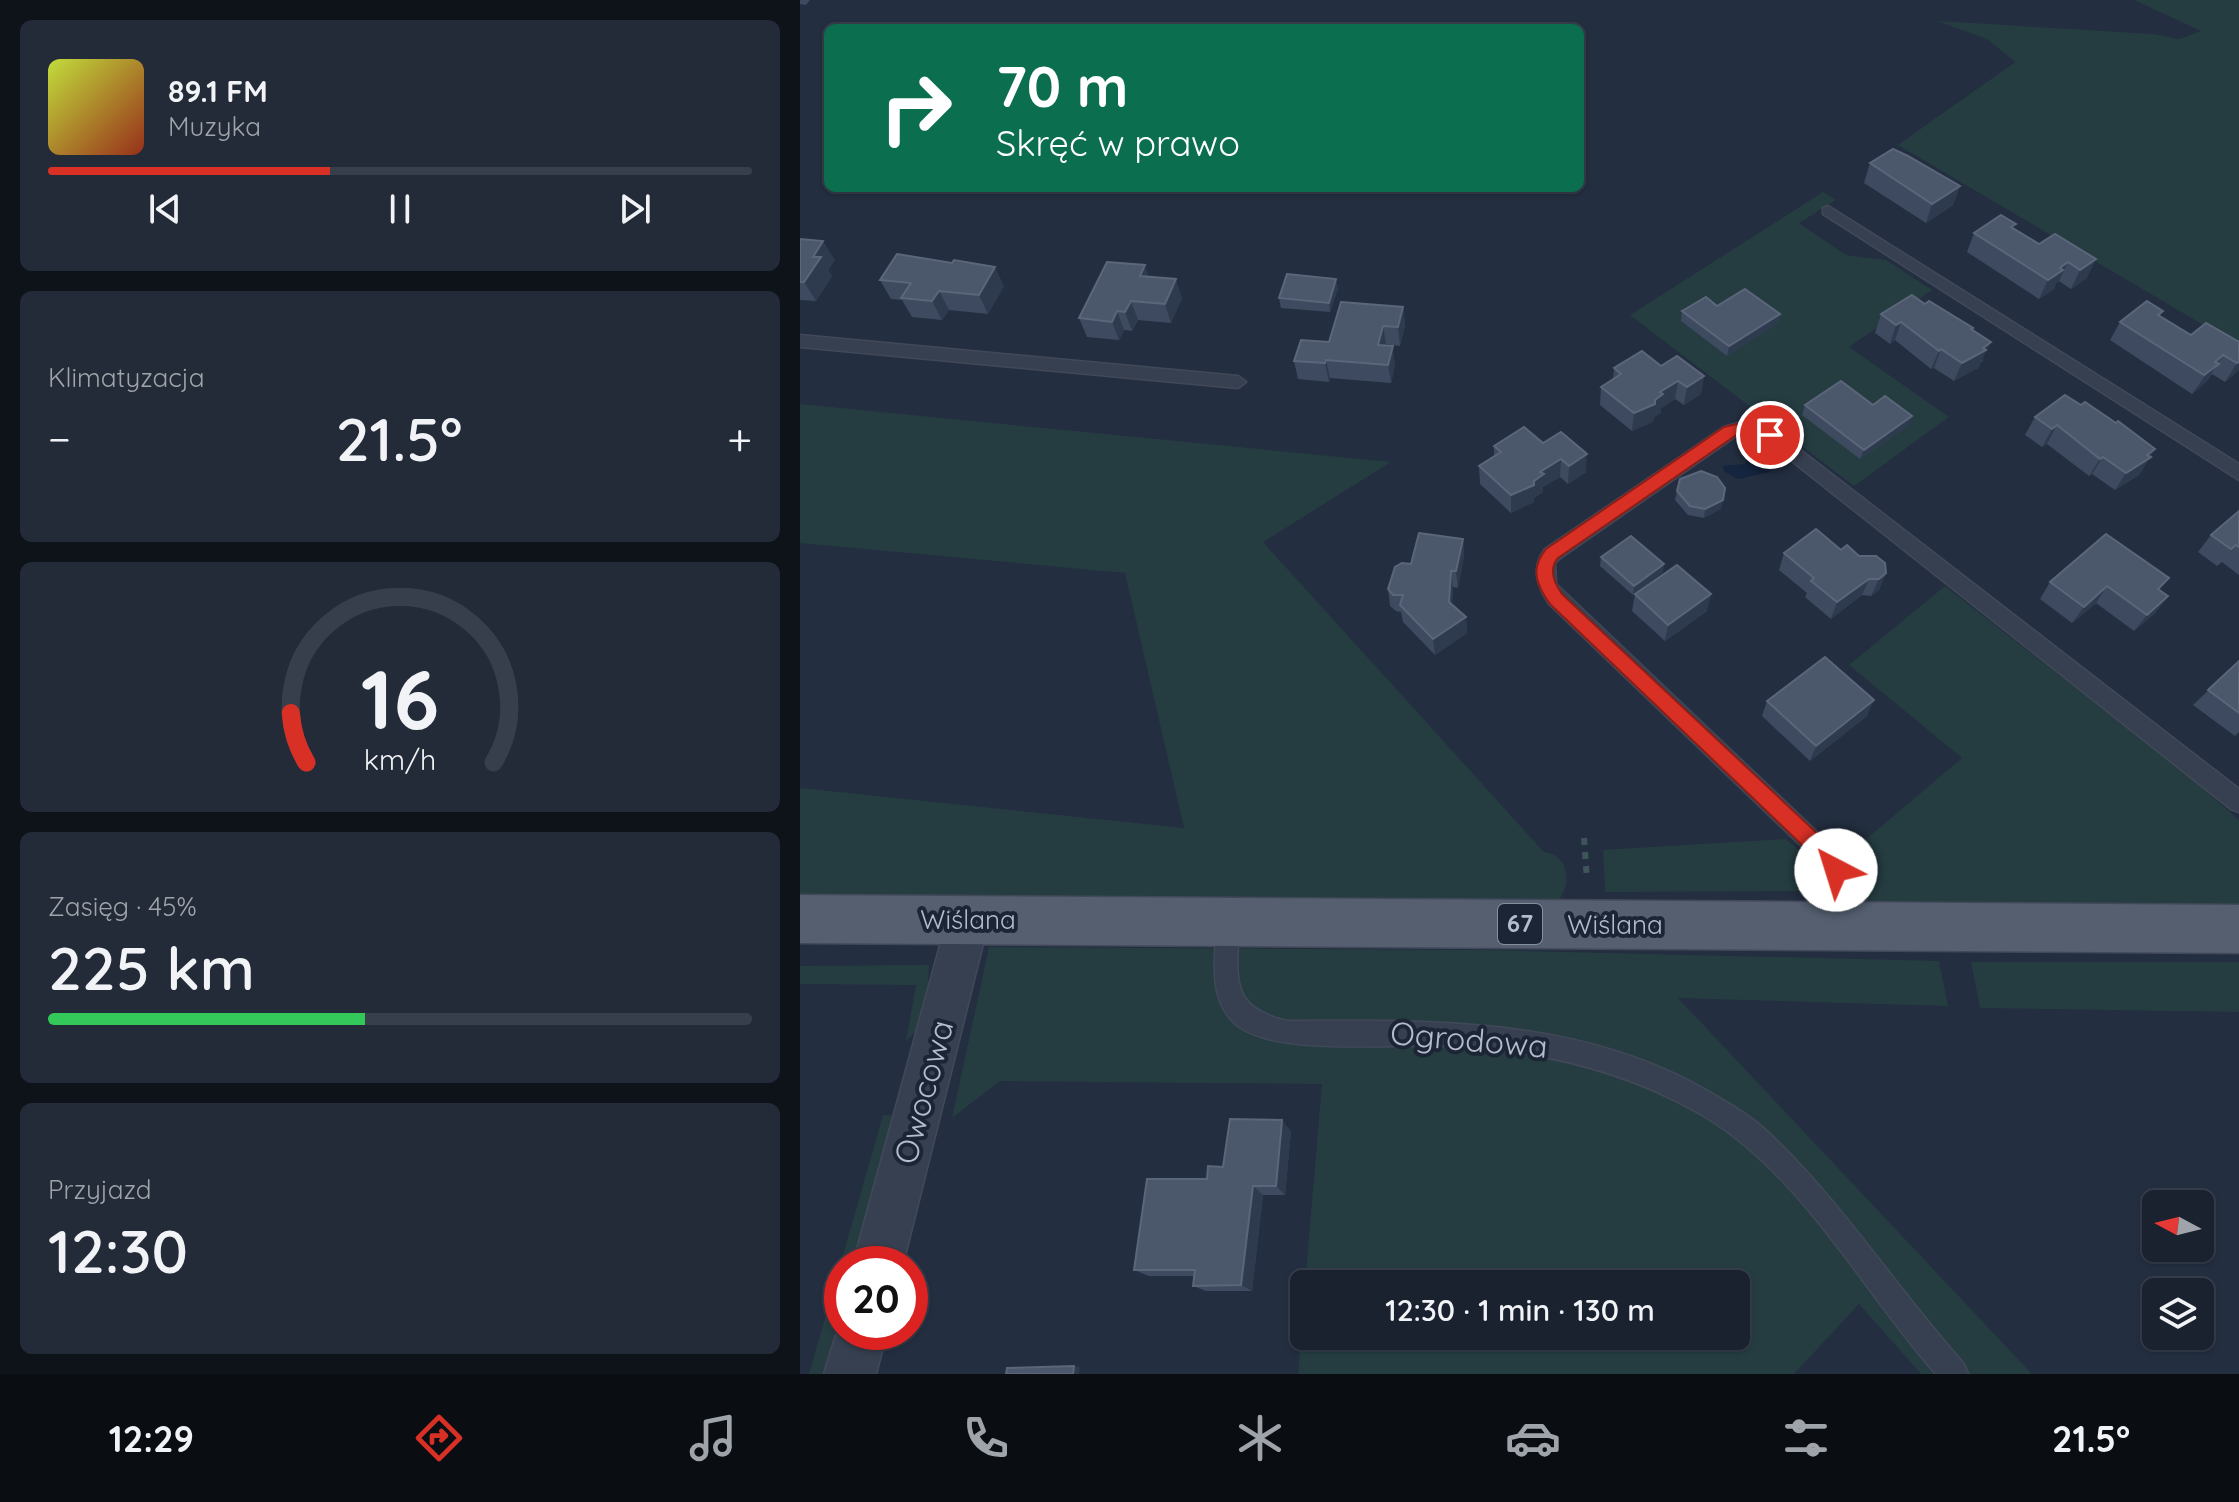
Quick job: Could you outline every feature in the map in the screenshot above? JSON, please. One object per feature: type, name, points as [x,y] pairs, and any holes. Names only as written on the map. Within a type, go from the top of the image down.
[{"type":"main road","name":"Wiślana","points":[[800,919],[2239,929]]},
{"type":"street","name":"Owocowa","points":[[883,1246],[968,920]]},
{"type":"street","points":[[850,1374],[856,1350]]},
{"type":"lane","points":[[1828,211],[2239,473]]},
{"type":"lane","points":[[800,341],[1238,382]]},
{"type":"lane","points":[[1851,926],[1836,870],[1829,858],[1556,599],[1547,586],[1546,562],[1552,554],[1730,431],[1745,427],[1770,435],[2239,802]]},
{"type":"lane","name":"Ogrodowa","points":[[1229,922],[1226,986],[1240,1013],[1266,1030],[1287,1033],[1441,1032],[1531,1040],[1643,1070],[1685,1090],[1763,1143],[1806,1189],[1954,1374]]},
{"type":"green space","points":[[2134,0],[2239,0],[2239,346],[1898,145],[2015,62],[1987,39],[1937,21],[2154,34],[2179,39],[2201,31]]},
{"type":"green space","points":[[1823,192],[1836,200],[1799,223],[1846,255],[1886,260],[1932,290],[1849,347],[1949,417],[1854,486],[1630,315]]},
{"type":"green space","points":[[800,404],[1391,462],[1263,542],[1544,852],[1564,865],[1567,879],[1558,901],[800,899],[800,788],[1184,828],[1125,573],[800,543]]},
{"type":"green space","points":[[1945,586],[2192,779],[2239,820],[2239,906],[1860,901],[1845,857],[1962,758],[1849,665]]},
{"type":"green space","points":[[1785,839],[1808,861],[1813,876],[1811,891],[1605,892],[1603,850]]},
{"type":"green space","points":[[989,947],[1487,950],[1939,961],[1948,1006],[1678,998],[2032,1374],[1921,1374],[1859,1304],[1794,1374],[1298,1374],[1300,1350],[1750,1350],[1750,1270],[1306,1270],[1322,1084],[1000,1081],[952,1118]]},
{"type":"green space","points":[[1971,962],[2239,962],[2239,1012],[1980,1008]]},
{"type":"green space","points":[[929,965],[926,1022],[906,1041],[916,985],[800,984],[800,966]]},
{"type":"green space","points":[[883,1115],[901,1116],[866,1246],[846,1246]]},
{"type":"green space","points":[[824,1322],[824,1350],[837,1350],[831,1374],[809,1374]]},
{"type":"water","points":[[1750,453],[1760,455],[1771,464],[1770,472],[1738,479],[1724,471],[1723,466],[1745,464]]},
{"type":"building","points":[[1893,149],[1960,186],[1932,204],[1870,163]]},
{"type":"building","points":[[2001,215],[2016,224],[2011,227],[2039,244],[2055,234],[2096,259],[2080,270],[2068,262],[2060,268],[2063,270],[2048,280],[1974,233]]},
{"type":"building","points":[[800,239],[823,241],[813,257],[821,257],[804,282],[800,282]]},
{"type":"building","points":[[897,254],[995,267],[979,295],[939,291],[932,301],[901,298],[911,283],[880,280]]},
{"type":"building","points":[[1107,262],[1145,265],[1140,276],[1176,279],[1165,304],[1131,301],[1125,312],[1117,311],[1112,322],[1079,318]]},
{"type":"building","points":[[1287,274],[1336,279],[1329,303],[1279,298]]},
{"type":"building","points":[[1745,289],[1780,314],[1729,346],[1682,311],[1706,297],[1717,306]]},
{"type":"building","points":[[1912,295],[1925,304],[1929,301],[1973,328],[1991,342],[1983,348],[1986,350],[1962,363],[1941,349],[1939,351],[1901,322],[1896,325],[1881,314]]},
{"type":"building","points":[[2147,301],[2163,311],[2158,315],[2191,335],[2206,323],[2239,342],[2239,362],[2223,355],[2215,362],[2219,364],[2204,375],[2120,322]]},
{"type":"building","points":[[1341,302],[1403,307],[1398,327],[1383,326],[1378,345],[1393,346],[1388,365],[1294,361],[1301,340],[1329,342]]},
{"type":"building","points":[[1642,351],[1661,366],[1677,356],[1704,376],[1687,387],[1678,381],[1660,392],[1663,394],[1655,400],[1655,404],[1634,413],[1601,387],[1621,374],[1614,368]]},
{"type":"building","points":[[1841,381],[1873,405],[1885,396],[1912,416],[1864,450],[1805,405]]},
{"type":"building","points":[[2065,395],[2081,405],[2085,402],[2116,423],[2118,421],[2155,449],[2147,455],[2151,457],[2126,473],[2103,457],[2100,459],[2057,425],[2052,429],[2035,417]]},
{"type":"building","points":[[1524,427],[1543,443],[1561,432],[1587,454],[1569,466],[1561,459],[1540,472],[1544,474],[1534,481],[1534,485],[1511,495],[1479,466],[1501,452],[1494,446]]},
{"type":"building","points":[[1701,471],[1717,477],[1725,488],[1723,500],[1705,509],[1690,506],[1677,491],[1680,479]]},
{"type":"building","points":[[2239,511],[2239,547],[2236,545],[2231,549],[2211,535]]},
{"type":"building","points":[[1816,529],[1841,550],[1847,545],[1859,556],[1876,556],[1885,563],[1886,573],[1879,579],[1869,579],[1837,602],[1784,553]]},
{"type":"building","points":[[1419,533],[1463,539],[1456,571],[1451,571],[1449,602],[1466,617],[1433,639],[1400,605],[1403,595],[1393,595],[1388,589],[1395,567],[1402,563],[1411,564]]},
{"type":"building","points":[[2106,534],[2169,578],[2158,589],[2168,596],[2147,615],[2107,586],[2084,607],[2050,582]]},
{"type":"building","points":[[1631,536],[1664,564],[1634,586],[1601,557]]},
{"type":"building","points":[[1677,565],[1711,594],[1668,625],[1635,594]]},
{"type":"building","points":[[1825,657],[1874,700],[1816,746],[1767,701]]},
{"type":"building","points":[[2239,661],[2239,713],[2208,690]]},
{"type":"building","points":[[1230,1119],[1282,1120],[1276,1186],[1253,1186],[1241,1285],[1193,1286],[1195,1270],[1134,1270],[1147,1179],[1207,1179],[1208,1166],[1223,1167]]},
{"type":"building","points":[[1074,1366],[1073,1374],[1006,1374],[1007,1368]]},
{"type":"route","points":[[1770,435],[1745,427],[1730,431],[1552,554],[1544,572],[1547,586],[1556,599],[1829,858],[1836,870]]}]
